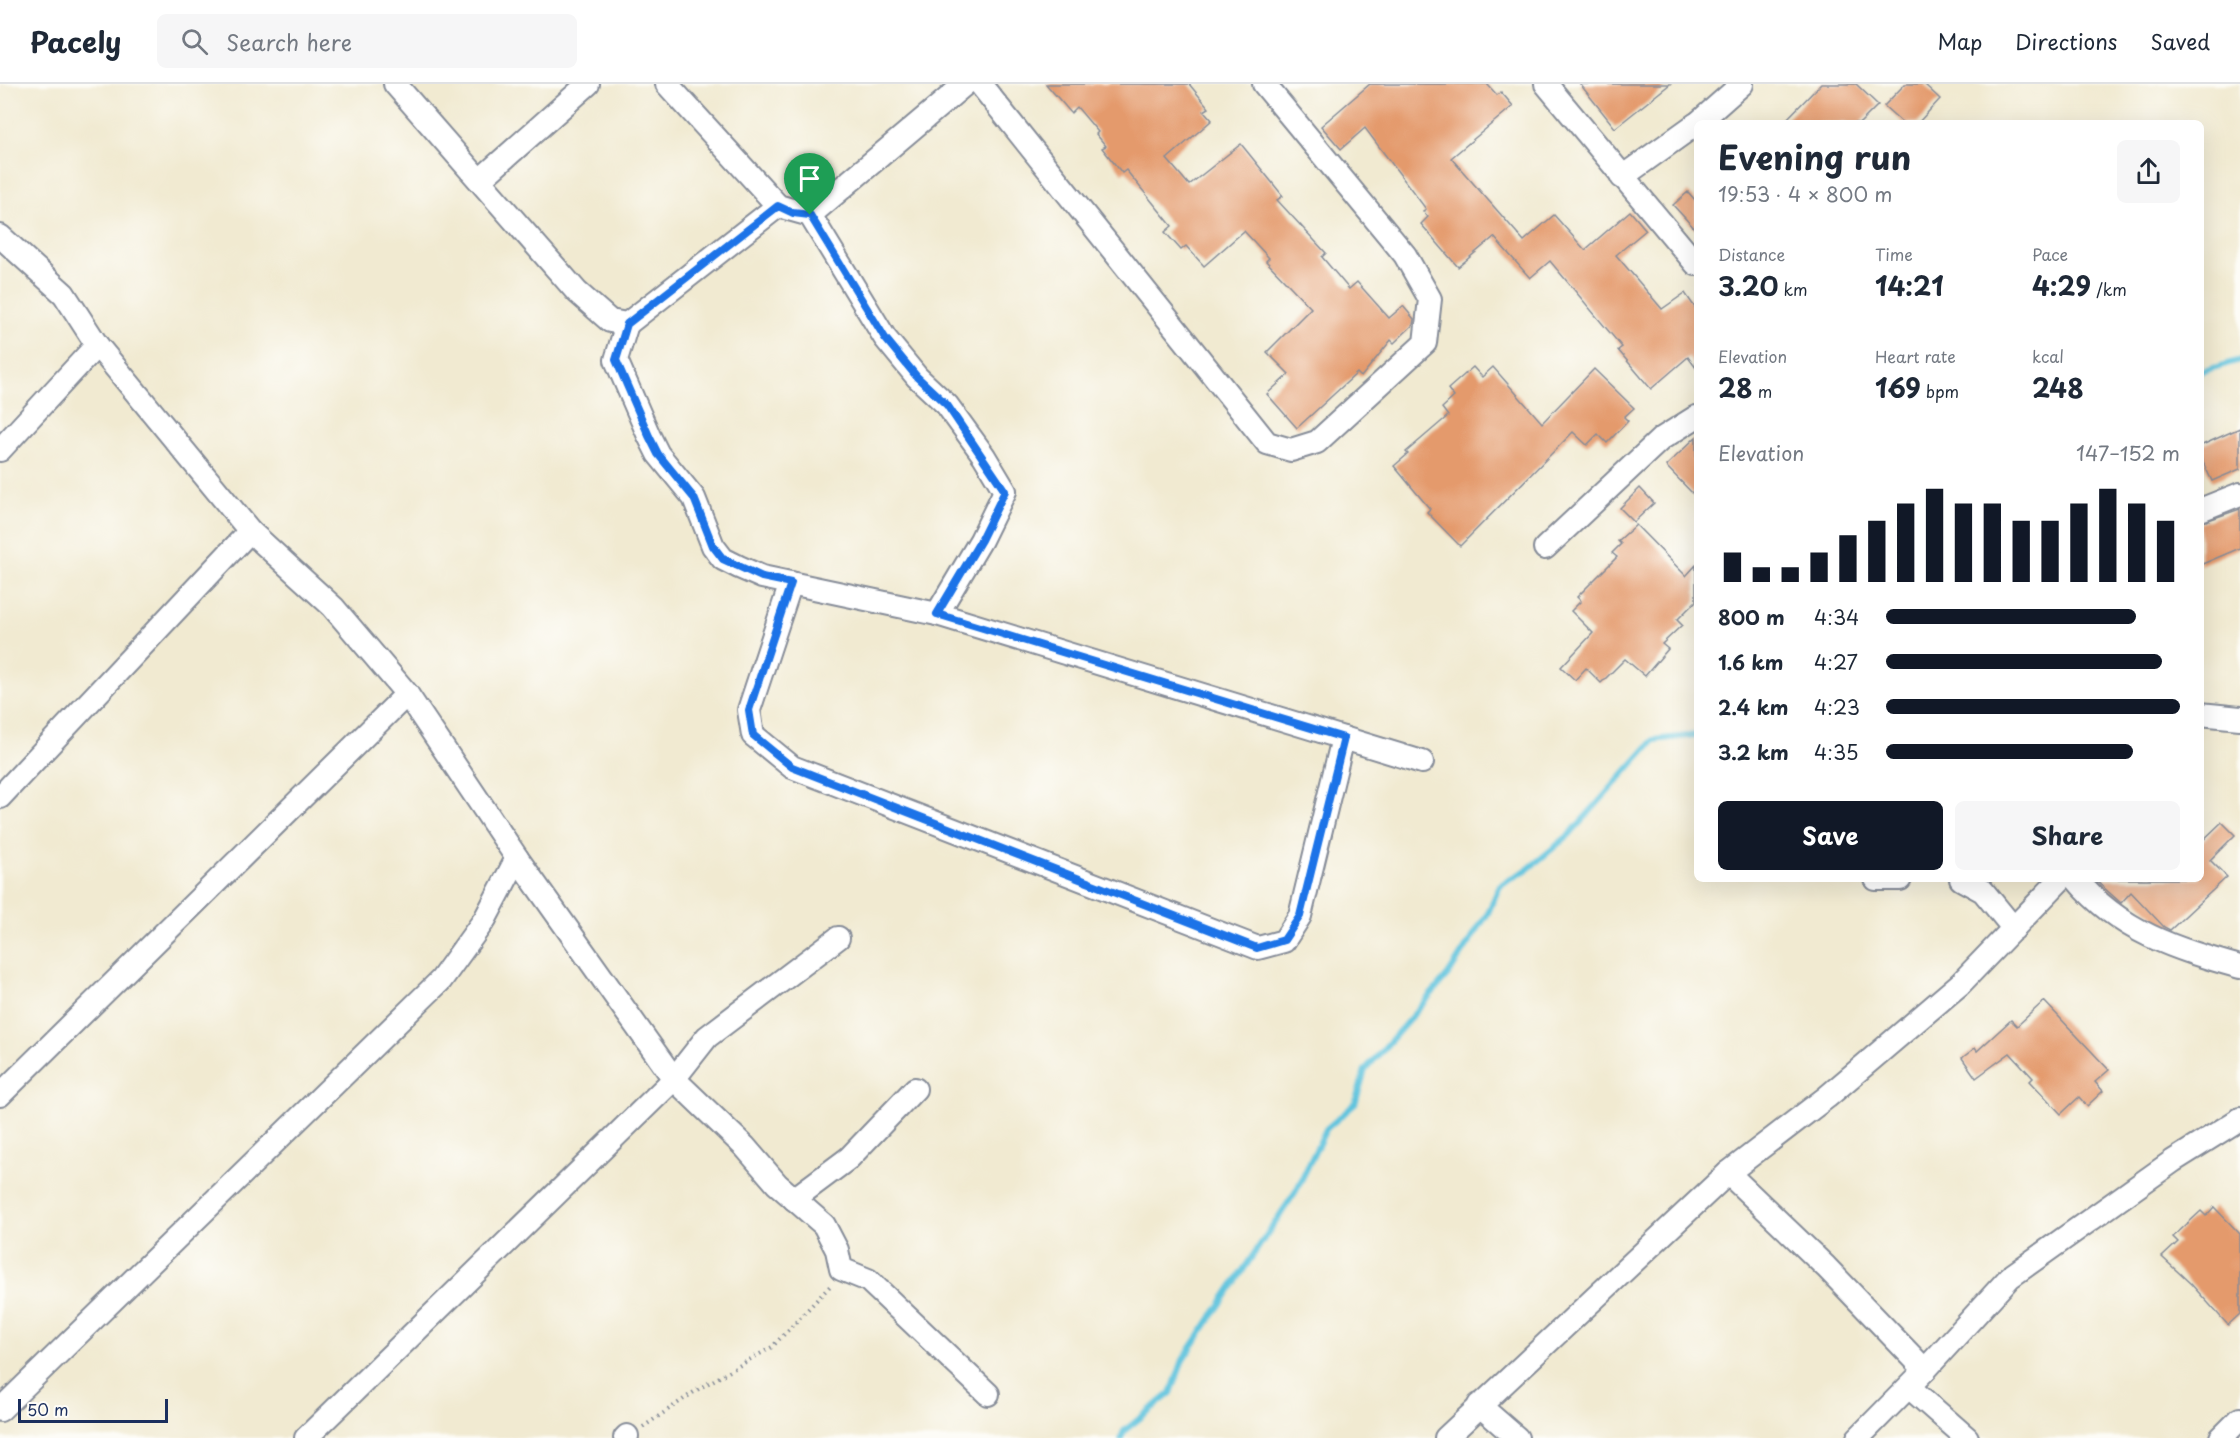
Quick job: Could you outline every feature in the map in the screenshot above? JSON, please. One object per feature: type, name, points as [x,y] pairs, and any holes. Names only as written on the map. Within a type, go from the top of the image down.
[{"type":"street","points":[[395,84],[577,292],[610,321],[627,324]]},
{"type":"street","points":[[480,180],[588,84]]},
{"type":"street","points":[[667,84],[778,206],[793,213],[810,215],[964,84]]},
{"type":"street","points":[[980,84],[1267,443],[1291,450],[1317,442],[1425,343],[1430,299],[1405,255],[1263,84]]},
{"type":"street","points":[[1546,84],[1694,262]]},
{"type":"street","points":[[1702,120],[1742,84]]},
{"type":"street","points":[[1622,177],[1694,126]]},
{"type":"street","points":[[778,206],[627,324],[616,360],[658,454],[694,498],[713,546],[723,559],[762,577],[937,614],[1422,762]]},
{"type":"street","points":[[810,215],[885,338],[917,377],[947,405],[1005,491],[981,540],[937,614]]},
{"type":"street","points":[[0,236],[64,294],[97,345],[250,531],[333,607],[406,694],[517,858],[674,1079],[746,1147],[794,1199],[824,1225],[837,1250],[841,1269],[868,1280],[988,1394]]},
{"type":"street","points":[[0,450],[97,345]]},
{"type":"street","points":[[1545,548],[1661,439],[1694,418]]},
{"type":"street","points":[[2204,508],[2240,494]]},
{"type":"street","points":[[0,797],[250,531]]},
{"type":"street","points":[[791,583],[749,710],[753,735],[792,767],[1257,948],[1284,940],[1300,916],[1344,738]]},
{"type":"street","points":[[0,1095],[406,694]]},
{"type":"street","points":[[2204,714],[2240,718]]},
{"type":"street","points":[[0,1410],[441,980],[484,920],[517,858]]},
{"type":"street","points":[[1966,882],[1983,891],[2014,929]]},
{"type":"street","points":[[1446,1438],[1728,1173],[1878,1055],[1960,984],[2058,882]]},
{"type":"street","points":[[2078,882],[2092,899],[2153,940],[2240,967]]},
{"type":"street","points":[[306,1438],[674,1079],[707,1037],[838,938]]},
{"type":"street","points":[[794,1199],[849,1158],[915,1089]]},
{"type":"street","points":[[1858,1438],[2010,1277],[2173,1161],[2240,1119]]},
{"type":"street","points":[[1728,1173],[1826,1267],[1967,1438]]},
{"type":"street","points":[[1479,1405],[1516,1438]]},
{"type":"street","points":[[2221,1438],[2240,1419]]},
{"type":"path","points":[[626,1437],[700,1388],[772,1347],[828,1290],[841,1269]]},
{"type":"building","points":[[1046,84],[1189,84],[1209,108],[1204,111],[1212,120],[1167,159],[1189,185],[1241,144],[1283,196],[1277,200],[1326,253],[1322,257],[1349,289],[1357,282],[1389,318],[1403,306],[1414,319],[1413,325],[1394,343],[1391,340],[1361,377],[1357,373],[1297,428],[1267,394],[1289,374],[1267,352],[1311,308],[1266,261],[1269,258],[1244,231],[1204,266],[1186,246],[1181,250],[1165,232],[1172,226],[1126,170],[1122,173],[1102,148],[1106,146],[1096,134],[1098,132],[1077,107],[1071,113]]},
{"type":"building","points":[[1370,84],[1487,84],[1497,95],[1501,92],[1513,106],[1451,158],[1524,241],[1554,215],[1585,250],[1630,211],[1646,230],[1616,255],[1662,309],[1685,293],[1694,306],[1694,365],[1688,357],[1651,389],[1618,350],[1622,347],[1550,261],[1530,278],[1494,237],[1458,267],[1421,224],[1428,217],[1423,211],[1426,209],[1365,128],[1341,149],[1321,126]]},
{"type":"building","points":[[1580,84],[1670,84],[1615,128]]},
{"type":"building","points":[[1821,84],[1856,84],[1878,105],[1863,120],[1786,120]]},
{"type":"building","points":[[1905,84],[1924,84],[1940,99],[1921,120],[1900,120],[1884,106]]},
{"type":"building","points":[[1688,192],[1694,199],[1694,228],[1673,205]]},
{"type":"building","points":[[1473,367],[1482,377],[1493,367],[1542,423],[1594,369],[1634,408],[1624,417],[1628,421],[1607,443],[1598,434],[1587,445],[1573,432],[1460,546],[1427,512],[1430,509],[1394,466],[1408,454],[1406,452],[1448,416],[1442,408],[1454,397],[1448,389]]},
{"type":"building","points":[[2240,428],[2240,469],[2212,481],[2204,464],[2204,444]]},
{"type":"building","points":[[1694,439],[1694,495],[1666,466]]},
{"type":"building","points":[[1640,488],[1654,503],[1634,522],[1620,508]]},
{"type":"building","points":[[2240,509],[2240,548],[2204,563],[2204,522]]},
{"type":"building","points":[[1636,525],[1686,576],[1694,567],[1694,603],[1677,620],[1682,625],[1662,644],[1668,649],[1645,676],[1625,659],[1601,683],[1586,668],[1575,680],[1561,667],[1593,633],[1571,611],[1581,601],[1577,597],[1617,557],[1612,553],[1621,544],[1618,541]]},
{"type":"building","points":[[2222,822],[2235,835],[2210,860],[2227,877],[2170,930],[2164,927],[2131,892],[2121,903],[2097,882],[2204,882],[2204,839]]},
{"type":"building","points":[[2044,1001],[2109,1070],[2095,1082],[2103,1091],[2087,1106],[2079,1097],[2061,1114],[2030,1081],[2033,1078],[2010,1053],[1976,1078],[1962,1058],[1975,1048],[1977,1051],[2011,1020],[2017,1026]]},
{"type":"building","points":[[2214,1207],[2240,1234],[2240,1314],[2228,1325],[2191,1284],[2162,1257],[2178,1242],[2173,1237],[2201,1211],[2206,1216]]},
{"type":"waterway","points":[[2204,371],[2240,360]]},
{"type":"waterway","points":[[1121,1438],[1124,1431],[1171,1393],[1183,1360],[1296,1191],[1326,1129],[1355,1104],[1365,1070],[1448,975],[1488,913],[1500,885],[1528,869],[1569,835],[1654,740],[1694,735]]},
{"type":"route","points":[[778,206],[793,213],[810,215],[885,338],[917,377],[947,405],[984,456],[1005,491],[981,540],[937,614],[1344,738],[1300,916],[1293,930],[1284,940],[1257,948],[792,767],[753,735],[749,710],[791,583],[762,577],[723,559],[713,546],[702,513],[694,498],[658,454],[616,360],[618,346],[627,324],[778,206]]}]
